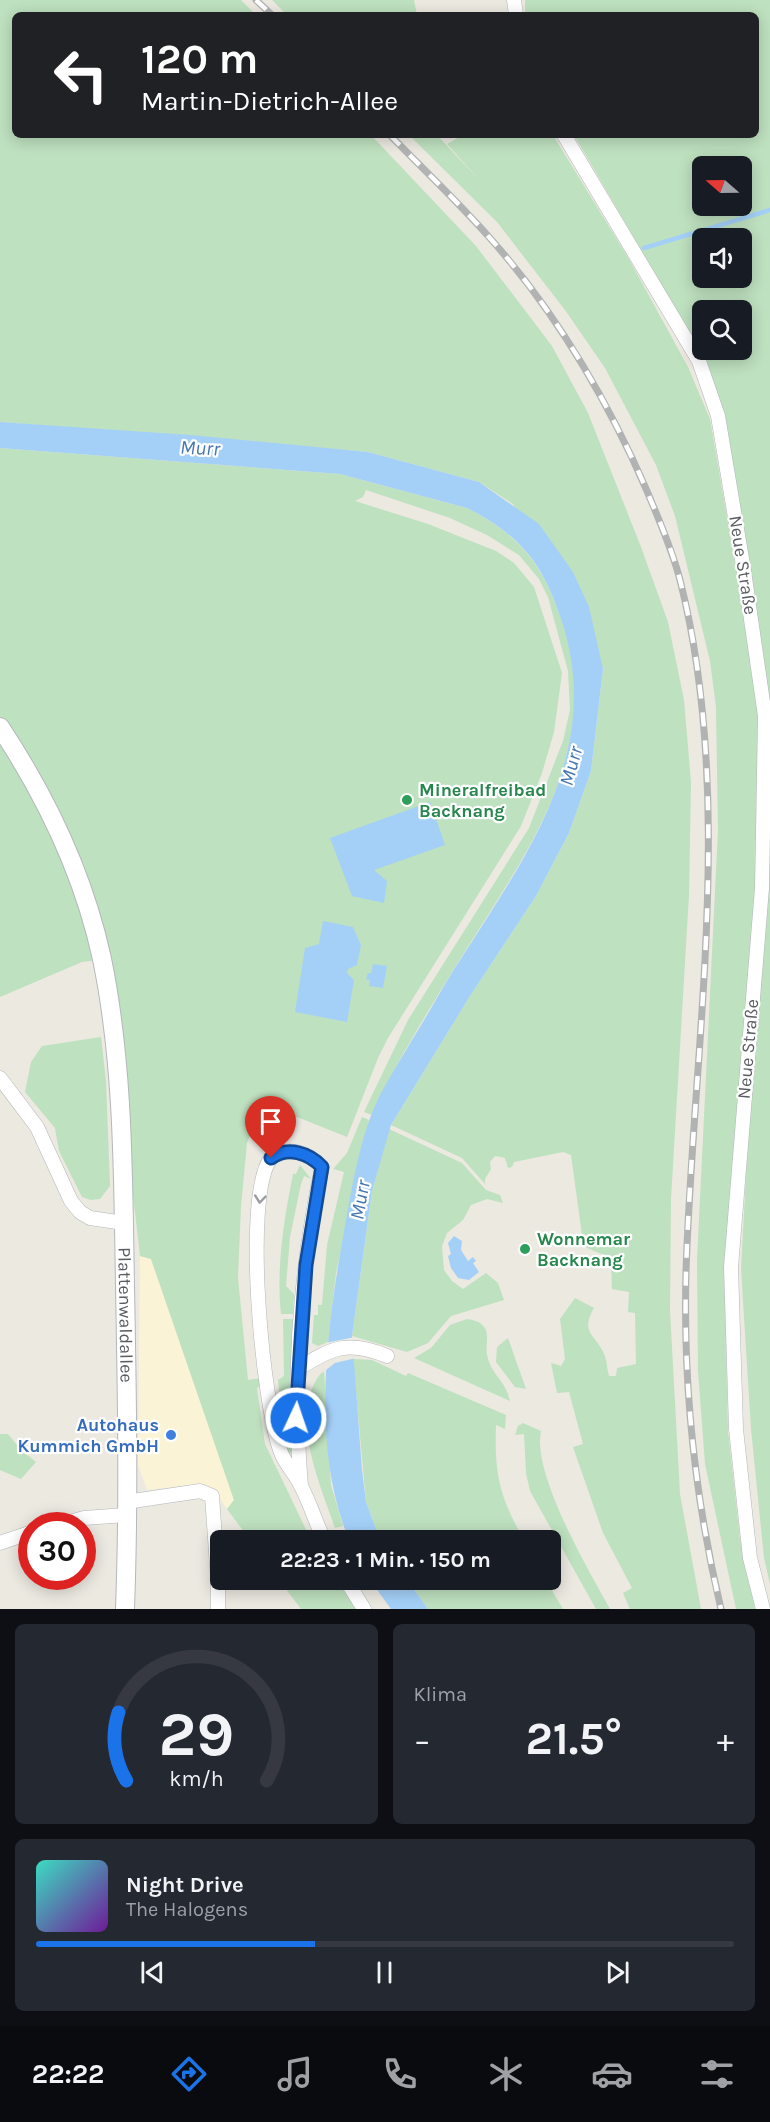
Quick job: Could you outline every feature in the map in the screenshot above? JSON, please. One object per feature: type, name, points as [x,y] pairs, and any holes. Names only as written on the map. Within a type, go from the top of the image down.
[{"type":"street","name":"Neue Straße","points":[[566,138],[699,361],[718,416],[765,716],[762,888],[731,1267],[736,1429],[750,1558],[763,1609]]},
{"type":"street","points":[[0,727],[47,803],[71,859],[101,958],[118,1084],[124,1223]]},
{"type":"street","name":"Plattenwaldallee","points":[[0,1078],[37,1127],[71,1201],[80,1212],[90,1218],[124,1223],[128,1417],[125,1609]]},
{"type":"street","points":[[302,1486],[296,1418],[298,1369],[309,1238],[322,1167],[310,1157],[291,1151],[277,1154],[267,1165],[260,1204],[256,1281],[262,1344],[275,1427],[282,1454],[302,1486],[320,1530]]},
{"type":"street","points":[[298,1369],[333,1349],[352,1346],[387,1356]]},
{"type":"street","points":[[96,1515],[200,1491],[212,1496],[219,1580],[218,1609]]},
{"type":"street","points":[[0,1543],[18,1537]]},
{"type":"street","points":[[352,1590],[364,1609]]},
{"type":"shaded area","points":[[140,1256],[151,1259],[234,1500],[227,1509],[215,1492],[200,1484],[147,1490],[138,1465]]},
{"type":"green space","points":[[0,0],[241,0],[253,12],[12,12],[12,138],[374,138],[476,246],[552,346],[588,413],[641,547],[668,622],[684,700],[691,782],[689,895],[671,1199],[670,1311],[680,1494],[701,1609],[630,1609],[623,1593],[632,1588],[603,1533],[573,1447],[583,1444],[569,1392],[557,1393],[551,1363],[561,1366],[565,1359],[560,1319],[575,1298],[594,1308],[588,1324],[589,1329],[605,1356],[609,1376],[616,1376],[617,1368],[636,1364],[635,1313],[628,1312],[629,1292],[612,1289],[611,1261],[606,1261],[604,1255],[587,1248],[583,1242],[571,1155],[563,1152],[514,1162],[512,1167],[508,1168],[505,1158],[495,1156],[490,1162],[491,1169],[485,1179],[485,1184],[462,1158],[391,1125],[470,996],[536,896],[569,833],[591,771],[603,669],[513,504],[479,482],[368,452],[0,422]]},
{"type":"green space","points":[[272,0],[414,0],[416,12],[284,12]]},
{"type":"green space","points":[[525,0],[770,0],[770,713],[704,360],[752,360],[752,300],[692,300],[692,337],[576,138],[759,138],[759,12],[525,12]]},
{"type":"green space","points":[[412,138],[440,138],[483,184],[447,144],[458,138],[555,138],[630,261],[688,367],[710,419],[761,714],[756,893],[724,1267],[728,1431],[740,1539],[755,1609],[736,1609],[705,1464],[698,1371],[697,1260],[718,830],[716,707],[710,661],[675,516],[656,465],[605,368],[565,310],[497,222]]},
{"type":"green space","points":[[0,448],[340,474],[467,508],[501,529],[526,552],[546,581],[554,599],[573,667],[574,713],[566,757],[552,799],[532,841],[413,1037],[372,1115],[364,1112],[408,1020],[529,828],[563,741],[570,710],[568,671],[548,597],[539,579],[519,555],[487,535],[450,518],[366,490],[363,497],[355,501],[428,524],[496,551],[514,563],[534,587],[562,673],[554,732],[542,773],[521,826],[388,1038],[347,1137],[262,1103],[247,1143],[238,1278],[248,1380],[261,1378],[263,1384],[257,1388],[265,1444],[306,1530],[243,1530],[227,1509],[234,1500],[151,1259],[140,1256],[106,959],[82,962],[0,997]]},
{"type":"green space","points":[[770,728],[770,1584],[764,1558],[751,1429],[741,1269]]},
{"type":"green space","points":[[101,1037],[106,1081],[110,1186],[100,1199],[91,1200],[82,1197],[59,1151],[55,1128],[25,1092],[31,1062],[42,1046]]},
{"type":"green space","points":[[362,1117],[369,1120],[336,1273],[328,1342],[318,1346],[312,1343],[314,1315],[318,1315],[318,1305],[322,1305],[327,1245],[344,1172],[333,1169],[347,1153]]},
{"type":"green space","points":[[389,1129],[462,1163],[486,1190],[500,1195],[503,1203],[487,1199],[471,1205],[463,1220],[447,1233],[442,1246],[444,1270],[452,1281],[463,1289],[486,1273],[498,1283],[504,1300],[451,1316],[428,1343],[407,1352],[352,1336],[372,1191]]},
{"type":"green space","points":[[300,1165],[311,1179],[304,1176],[301,1184],[290,1237],[286,1286],[294,1294],[293,1314],[281,1314],[280,1261],[284,1226],[293,1174],[296,1174]]},
{"type":"green space","points":[[283,1319],[294,1319],[289,1413],[293,1450],[290,1454],[286,1451],[278,1380],[284,1376]]},
{"type":"green space","points":[[467,1319],[478,1322],[486,1330],[489,1362],[505,1387],[510,1401],[414,1358],[431,1348],[450,1325]]},
{"type":"green space","points":[[508,1338],[526,1389],[515,1387],[496,1362],[497,1347]]},
{"type":"green space","points":[[353,1359],[372,1360],[406,1376],[408,1373],[506,1415],[505,1429],[496,1425],[496,1458],[504,1498],[519,1530],[376,1530],[366,1502]]},
{"type":"green space","points":[[324,1370],[331,1485],[343,1526],[335,1528],[315,1469],[307,1426],[308,1405],[313,1386]]},
{"type":"green space","points":[[523,1423],[541,1431],[540,1449],[553,1496],[576,1546],[610,1609],[596,1609],[561,1546],[561,1530],[552,1530],[530,1491],[526,1473],[524,1434],[515,1435],[518,1426]]},
{"type":"green space","points":[[0,1434],[8,1434],[21,1450],[36,1462],[21,1479],[0,1470]]},
{"type":"green space","points":[[287,1590],[344,1590],[358,1609],[301,1609]]},
{"type":"green space","points":[[414,1590],[552,1590],[563,1609],[428,1609]]},
{"type":"water","name":"Murr","points":[[0,422],[190,435],[368,452],[479,482],[539,524],[573,572],[589,607],[603,669],[591,771],[569,833],[536,896],[470,996],[391,1125],[372,1191],[352,1336],[366,1502],[376,1530],[346,1530],[337,1505],[326,1429],[325,1390],[331,1312],[351,1193],[364,1135],[383,1089],[512,878],[535,838],[553,796],[567,754],[574,710],[572,664],[560,616],[545,580],[526,552],[501,528],[467,508],[340,474],[0,448]]},
{"type":"water","points":[[430,802],[445,845],[374,870],[387,881],[384,903],[352,896],[330,838]]},
{"type":"water","points":[[323,921],[353,927],[361,945],[357,965],[348,969],[347,973],[354,980],[347,1022],[295,1012],[305,948],[319,944]]},
{"type":"water","points":[[373,964],[387,966],[383,988],[369,986],[370,980],[366,979],[368,973],[371,973]]},
{"type":"water","points":[[454,1236],[462,1241],[461,1250],[468,1261],[473,1257],[476,1261],[473,1263],[479,1272],[469,1280],[458,1278],[451,1268],[448,1243]]},
{"type":"water","points":[[377,1590],[414,1590],[428,1609],[391,1609]]},
{"type":"pier","points":[[355,1337],[356,1358],[335,1363],[322,1373],[325,1343]]},
{"type":"waterway","points":[[644,248],[770,210]]},
{"type":"railway","points":[[256,0],[269,12]]},
{"type":"railway","points":[[393,138],[489,237],[558,326],[615,423],[647,491],[680,580],[697,664],[706,749],[708,836],[707,924],[686,1272],[687,1357],[698,1484],[721,1609]]},
{"type":"place","name":"Mineralfreibad Backnang","points":[[407,800]]},
{"type":"place","name":"Wonnemar Backnang","points":[[525,1249]]},
{"type":"place","name":"Autohaus Kummich GmbH","points":[[171,1435]]},
{"type":"route","points":[[271,1158],[284,1152],[298,1152],[310,1157],[322,1167],[306,1265],[296,1418]]}]
